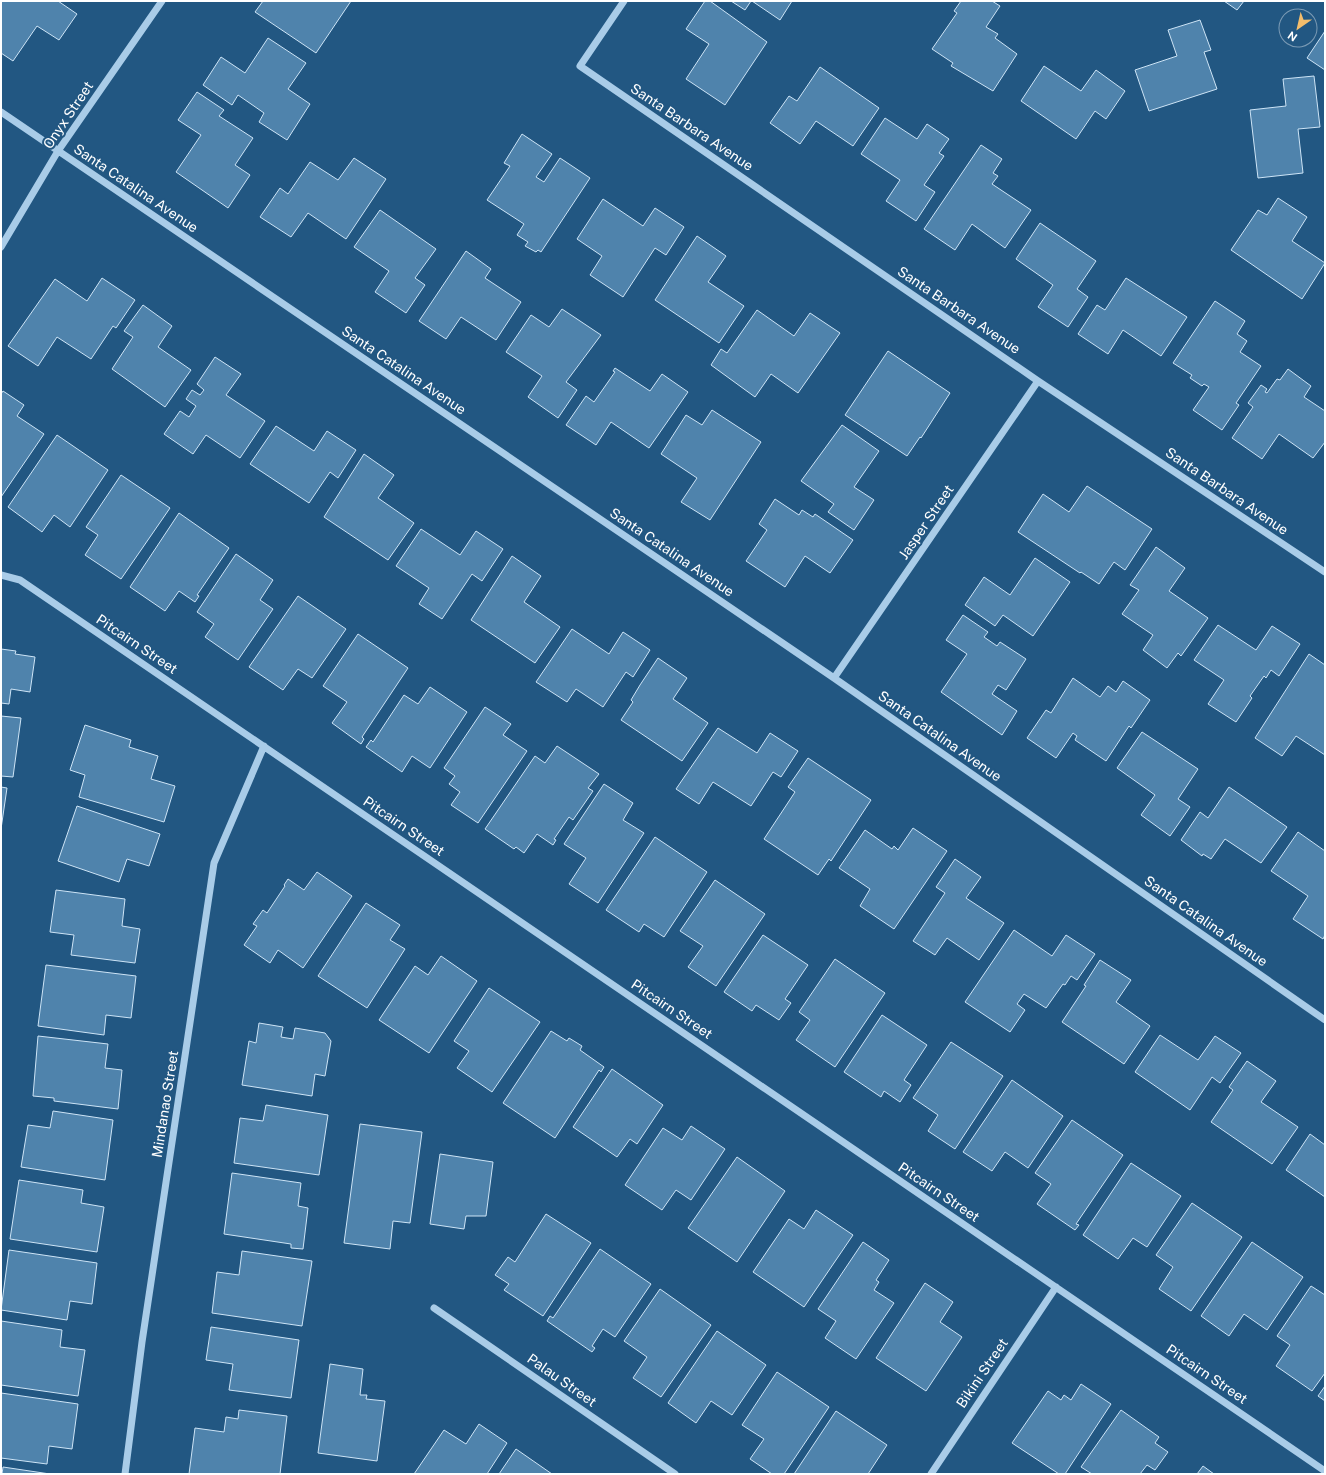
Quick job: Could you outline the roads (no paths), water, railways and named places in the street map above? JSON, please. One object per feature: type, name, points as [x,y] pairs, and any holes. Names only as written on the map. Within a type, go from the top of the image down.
[{"type":"street","name":"Onyx Street","points":[[1,246],[58,151],[162,1]]},
{"type":"street","name":"Santa Barbara Avenue","points":[[624,1],[580,66],[1038,381],[1325,572]]},
{"type":"street","name":"Santa Catalina Avenue","points":[[1,112],[834,678],[1325,1020]]},
{"type":"street","name":"Jasper Street","points":[[834,678],[1038,381]]},
{"type":"street","name":"Pitcairn Street","points":[[1,575],[20,580],[1325,1471]]},
{"type":"street","name":"Mindanao Street","points":[[125,1474],[142,1342],[214,863],[264,746]]},
{"type":"street","name":"Bikini Street","points":[[931,1474],[1056,1287]]},
{"type":"street","name":"Palau Street","points":[[434,1308],[675,1474]]}]
